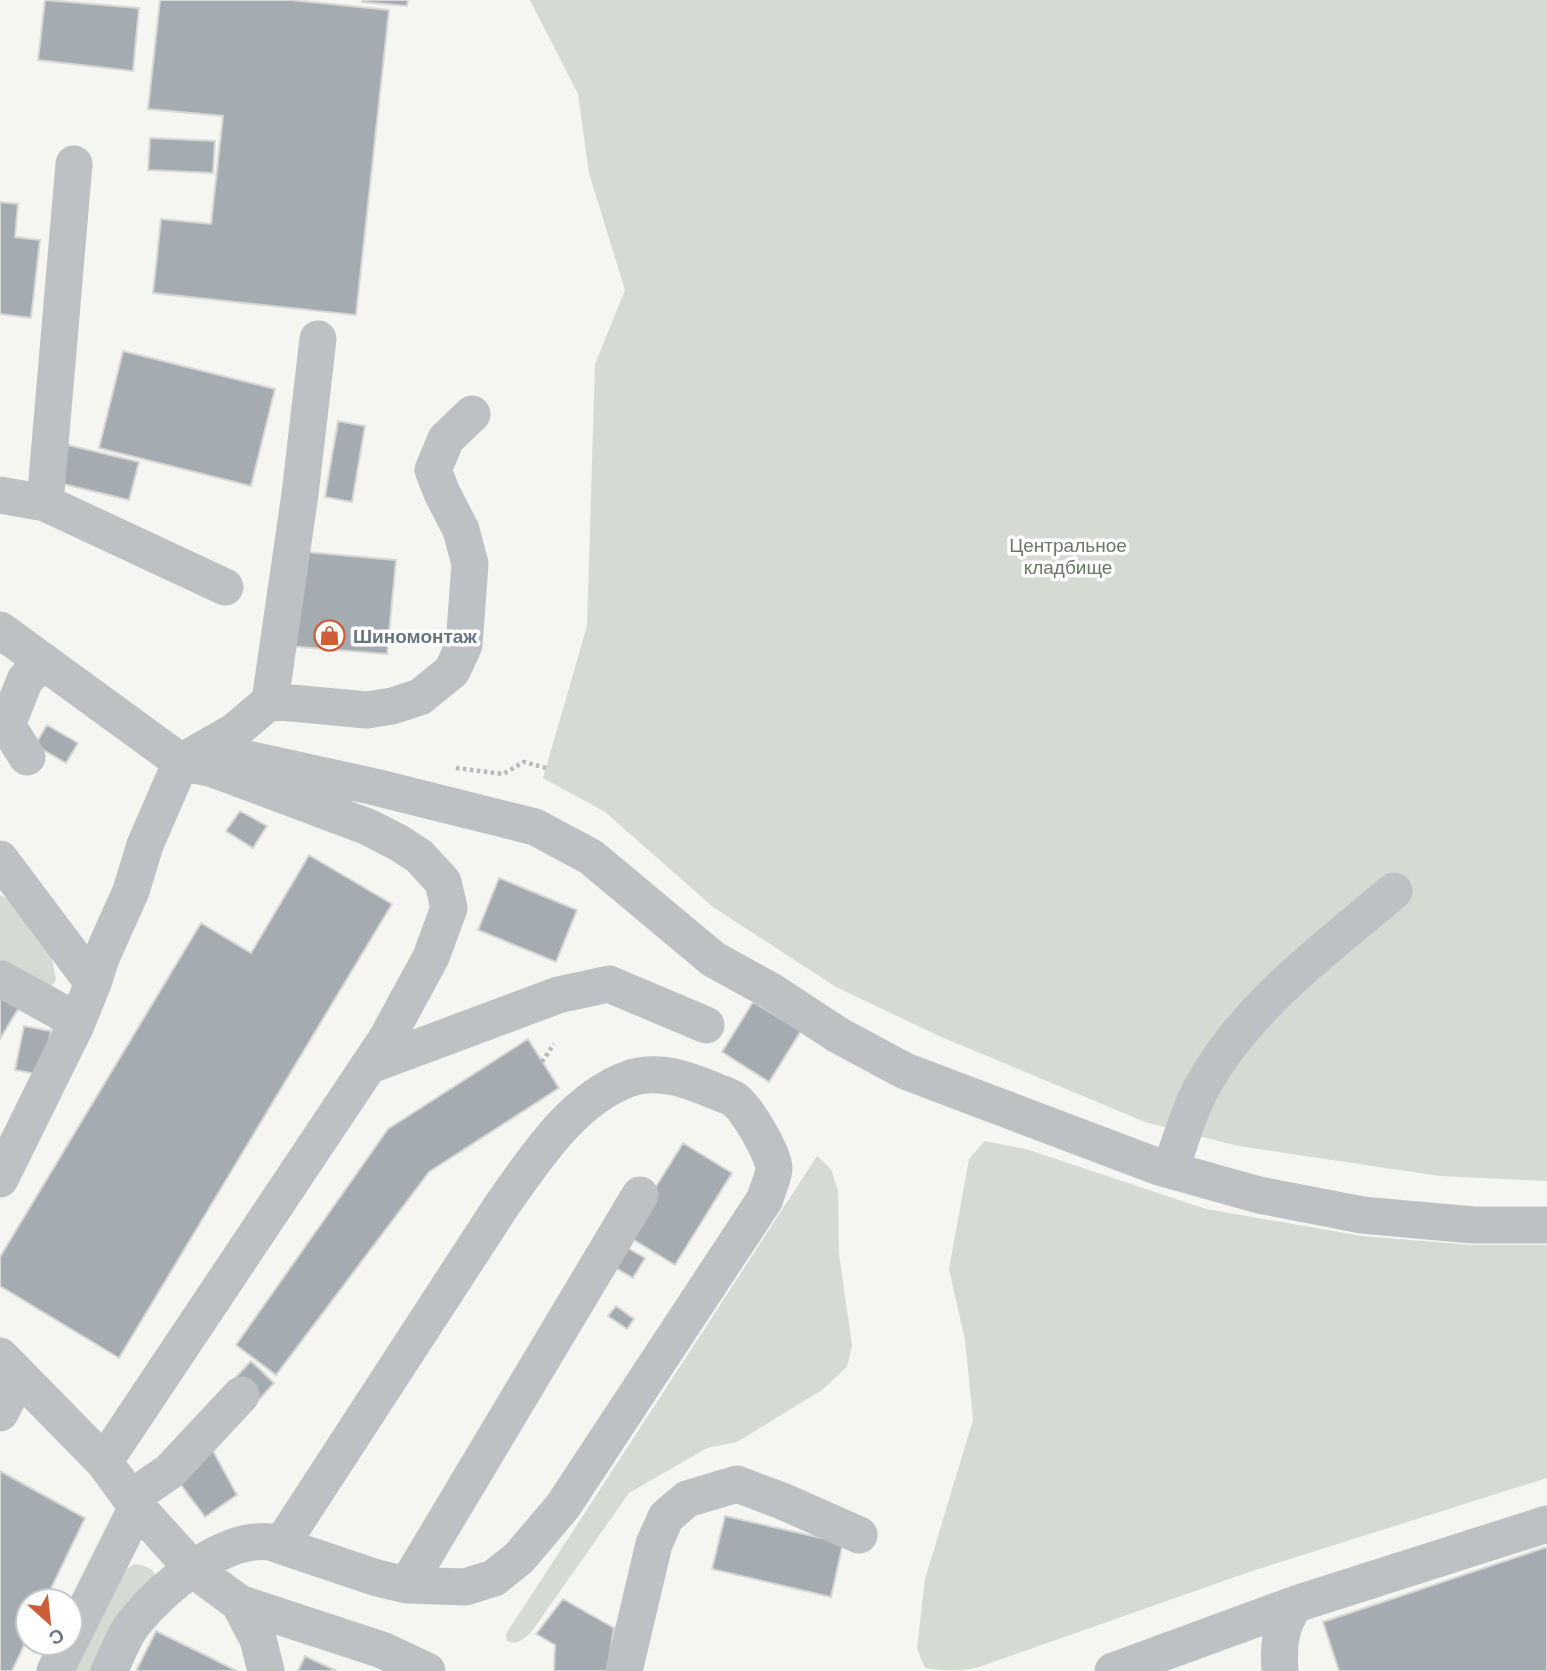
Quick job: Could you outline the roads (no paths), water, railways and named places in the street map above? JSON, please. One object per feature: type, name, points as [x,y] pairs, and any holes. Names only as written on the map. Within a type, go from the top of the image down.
[{"type":"lane","points":[[45,503],[74,164]]},
{"type":"lane","points":[[0,1179],[76,1026],[101,958],[131,891],[145,845],[197,766],[270,701],[300,494],[318,339]]},
{"type":"lane","points":[[270,701],[367,710],[392,706],[420,697],[452,671],[464,645],[470,564],[461,530],[433,470],[446,439],[472,414]]},
{"type":"lane","points":[[0,495],[45,503],[225,587]]},
{"type":"lane","points":[[0,630],[197,766],[368,827],[399,843],[419,856],[443,882],[449,908],[431,957],[387,1038],[104,1462]]},
{"type":"lane","points":[[27,757],[7,726],[24,680],[43,661]]},
{"type":"lane","points":[[197,766],[247,759],[375,787],[535,827],[591,857],[713,959],[771,991],[849,1041],[905,1071],[1170,1170],[1259,1195],[1362,1215],[1473,1225],[1547,1225]]},
{"type":"lane","points":[[0,859],[93,983]]},
{"type":"lane","points":[[1170,1170],[1202,1087],[1244,1025],[1284,982],[1394,891]]},
{"type":"lane","points":[[1,979],[59,1011],[76,1026]]},
{"type":"lane","points":[[368,1066],[558,995],[608,985],[706,1025]]},
{"type":"lane","points":[[109,1671],[132,1625],[151,1605],[193,1569],[232,1546],[263,1541],[281,1545],[377,1578],[407,1585],[465,1587],[494,1578],[519,1558],[563,1506],[765,1199],[774,1170],[766,1143],[735,1100],[683,1078],[657,1074],[629,1078],[576,1112],[541,1152],[502,1205],[281,1545]]},
{"type":"lane","points":[[407,1585],[640,1195]]},
{"type":"lane","points":[[10,1366],[104,1462],[134,1503],[193,1569],[239,1603],[377,1661],[426,1671]]},
{"type":"lane","points":[[0,1413],[10,1366]]},
{"type":"lane","points":[[84,1610],[134,1503],[170,1471],[241,1395]]},
{"type":"lane","points":[[624,1671],[654,1544],[666,1517],[687,1499],[737,1484],[859,1535]]},
{"type":"lane","points":[[1112,1671],[1296,1604],[1547,1524]]},
{"type":"lane","points":[[239,1603],[258,1639],[266,1671]]},
{"type":"lane","points":[[1280,1671],[1278,1647],[1288,1614],[1296,1604]]},
{"type":"place","name":"Шиномонтаж","points":[[330,636]]},
{"type":"park label","name":"Центральное кладбище","points":[[1068,556]]}]
